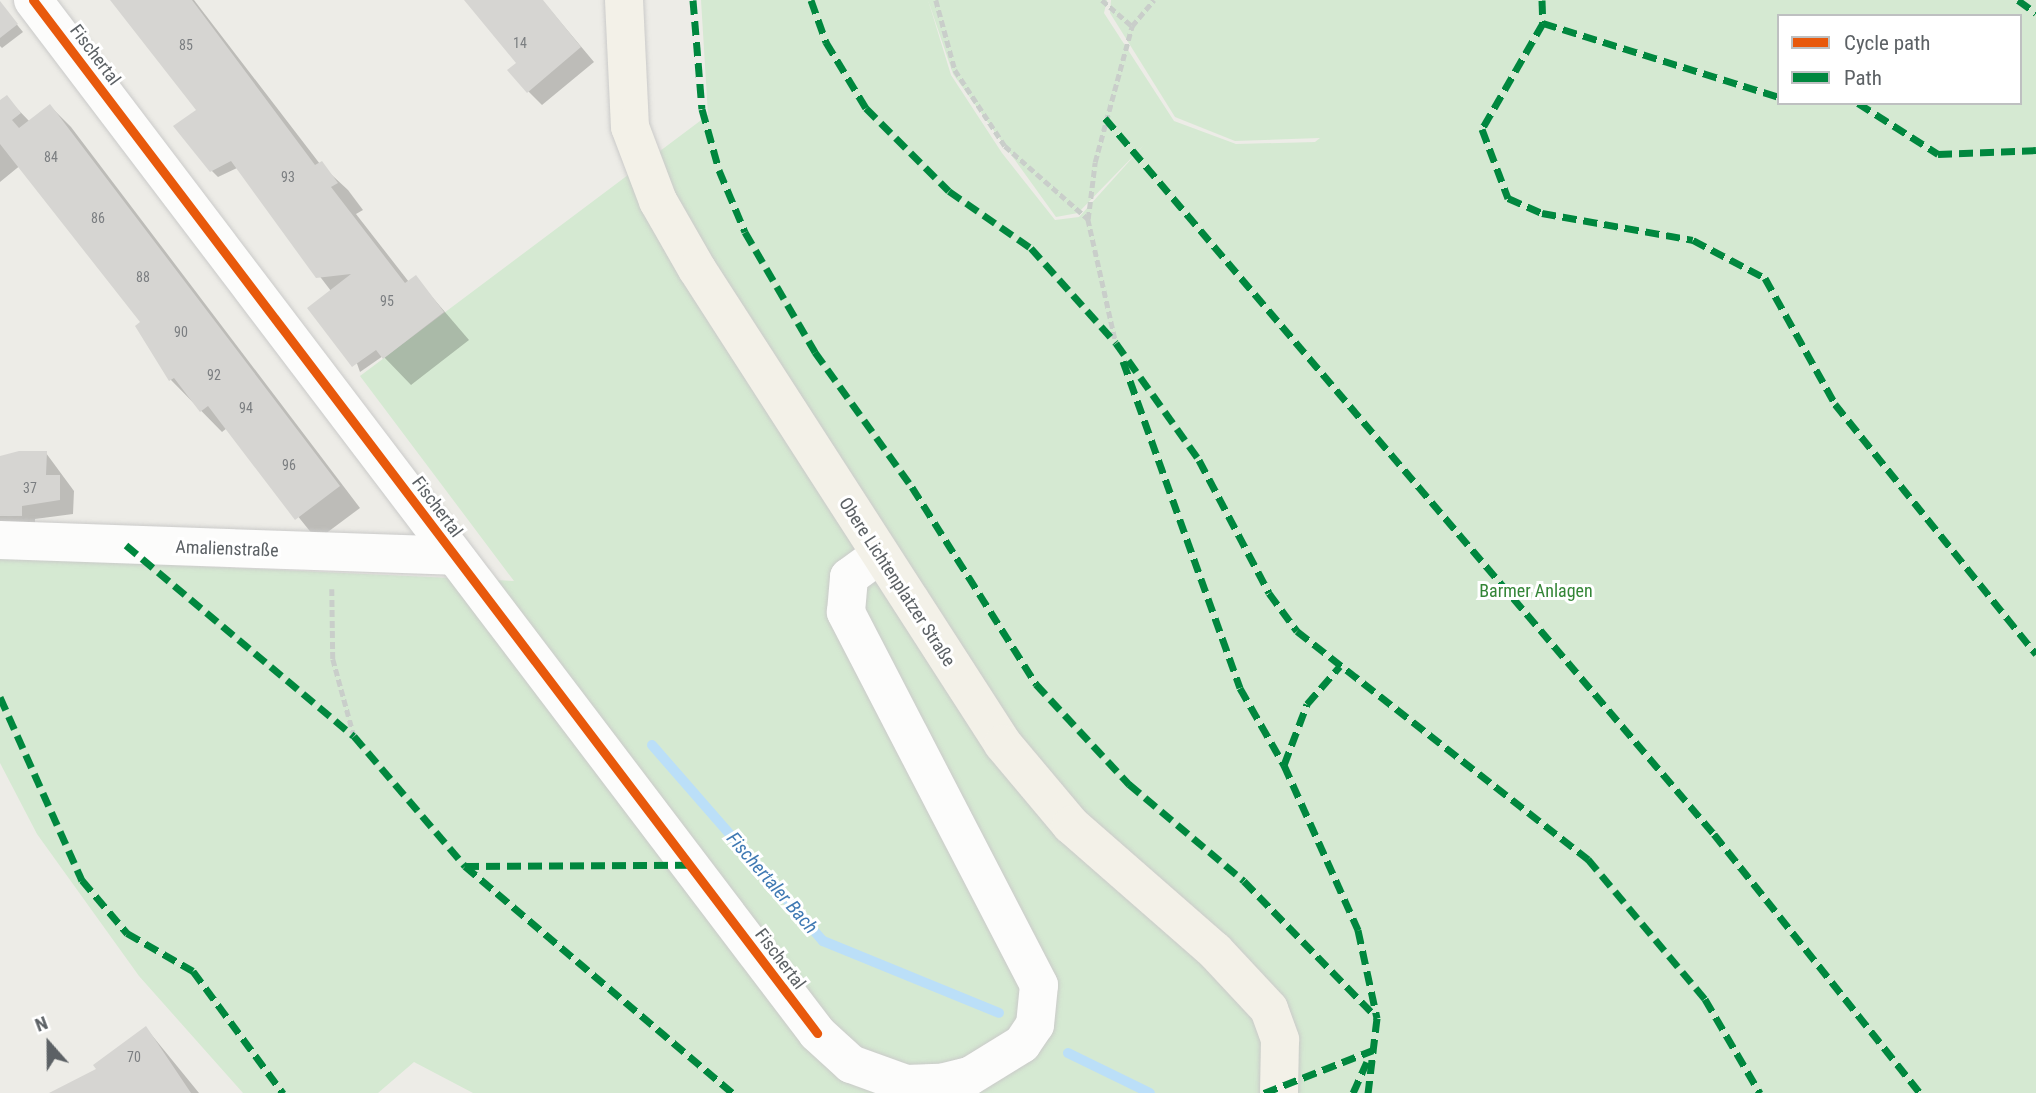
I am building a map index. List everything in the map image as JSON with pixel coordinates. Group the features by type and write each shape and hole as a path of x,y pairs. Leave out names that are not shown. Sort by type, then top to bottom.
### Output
{"main road":[{"name":"Obere Lichtenplatzer Straße","path":"624,0 624,90 657,201 879,555 1003,744 1071,825 1215,951 1269,1009 1280,1040 1279,1093"}],"street":[{"name":"Fischertal","path":"33,0 817,1033 851,1064 906,1084 941,1083 970,1076 1022,1044 1035,1025 1039,985 846,612 849,577 879,555"},
{"name":"Amalienstraße","path":"0,540 454,556"}],"path":[{"path":"936,0 956,70 1005,146 1088,219"},
{"path":"1102,0 1132,26"},
{"path":"1116,343 1088,219 1094,162 1132,26 1154,0"},
{"path":"332,553 333,659 355,736"}],"green space":[{"name":"Barmer Anlagen","path":"701,0 928,0 1107,0 1104,13 1174,121 1236,144 1315,142 1320,138 1235,141 1175,117 1110,13 1111,0 2036,0 2036,1093 473,1093 414,1062 378,1093 243,1093 139,976 37,834 0,763 0,557 514,581 360,376 708,115","holes":["928,0 953,74 1056,217 1078,213 1144,145 1079,217 1055,220 1002,153 951,75"]}],"building":[{"path":"110,0 192,0 315,165 322,161 338,183 331,187 405,283 416,275 444,312 383,359 376,350 352,367 307,308 351,274 316,278 231,161 210,172 173,126 196,110"},
{"path":"464,0 543,0 581,47 527,93 507,70 516,63"},
{"path":"0,1 18,24 0,38"},
{"path":"7,95 21,113 12,120 19,128 50,104 340,486 295,520 208,406 200,412 174,378 169,381 135,326 140,322 0,144 0,100"},
{"path":"19,451 47,451 46,475 60,475 60,500 22,506 22,516 0,516 0,456"},
{"path":"146,1026 191,1093 49,1093 96,1069 93,1065"}],"waterway":[{"name":"Fischertaler Bach","path":"652,745 823,941 999,1013"},
{"name":"Fischertaler Bach","path":"1068,1053 1150,1093"}],"marked path":[{"path":"693,0 702,109 719,170 745,232 815,352 912,487 1036,684 1129,784 1244,881 1377,1018 1368,1093"},
{"path":"811,0 826,42 866,108 949,191 1031,248 1116,343 1199,460 1269,593 1297,631 1588,859 1705,999 1760,1093"},
{"path":"1542,0 1543,23 1482,129 1508,198 1542,213 1693,240 1765,278 1835,404 2036,654"},
{"path":"2018,0 2036,13"},
{"path":"1543,23 1777,96"},
{"path":"1861,105 1938,154 2036,150"},
{"path":"1105,118 1714,834 1920,1093"},
{"path":"1123,361 1240,688 1284,765 1358,930 1377,1018"},
{"path":"126,545 354,736 465,866 733,1093"},
{"path":"1284,765 1307,704 1340,666"},
{"path":"0,697 82,880 127,933 193,971 283,1093"},
{"path":"465,866 690,865"},
{"path":"1264,1093 1373,1050"},
{"path":"1353,1093 1367,1062"}],"cycle path":[{"path":"33,0 817,1033"}]}
